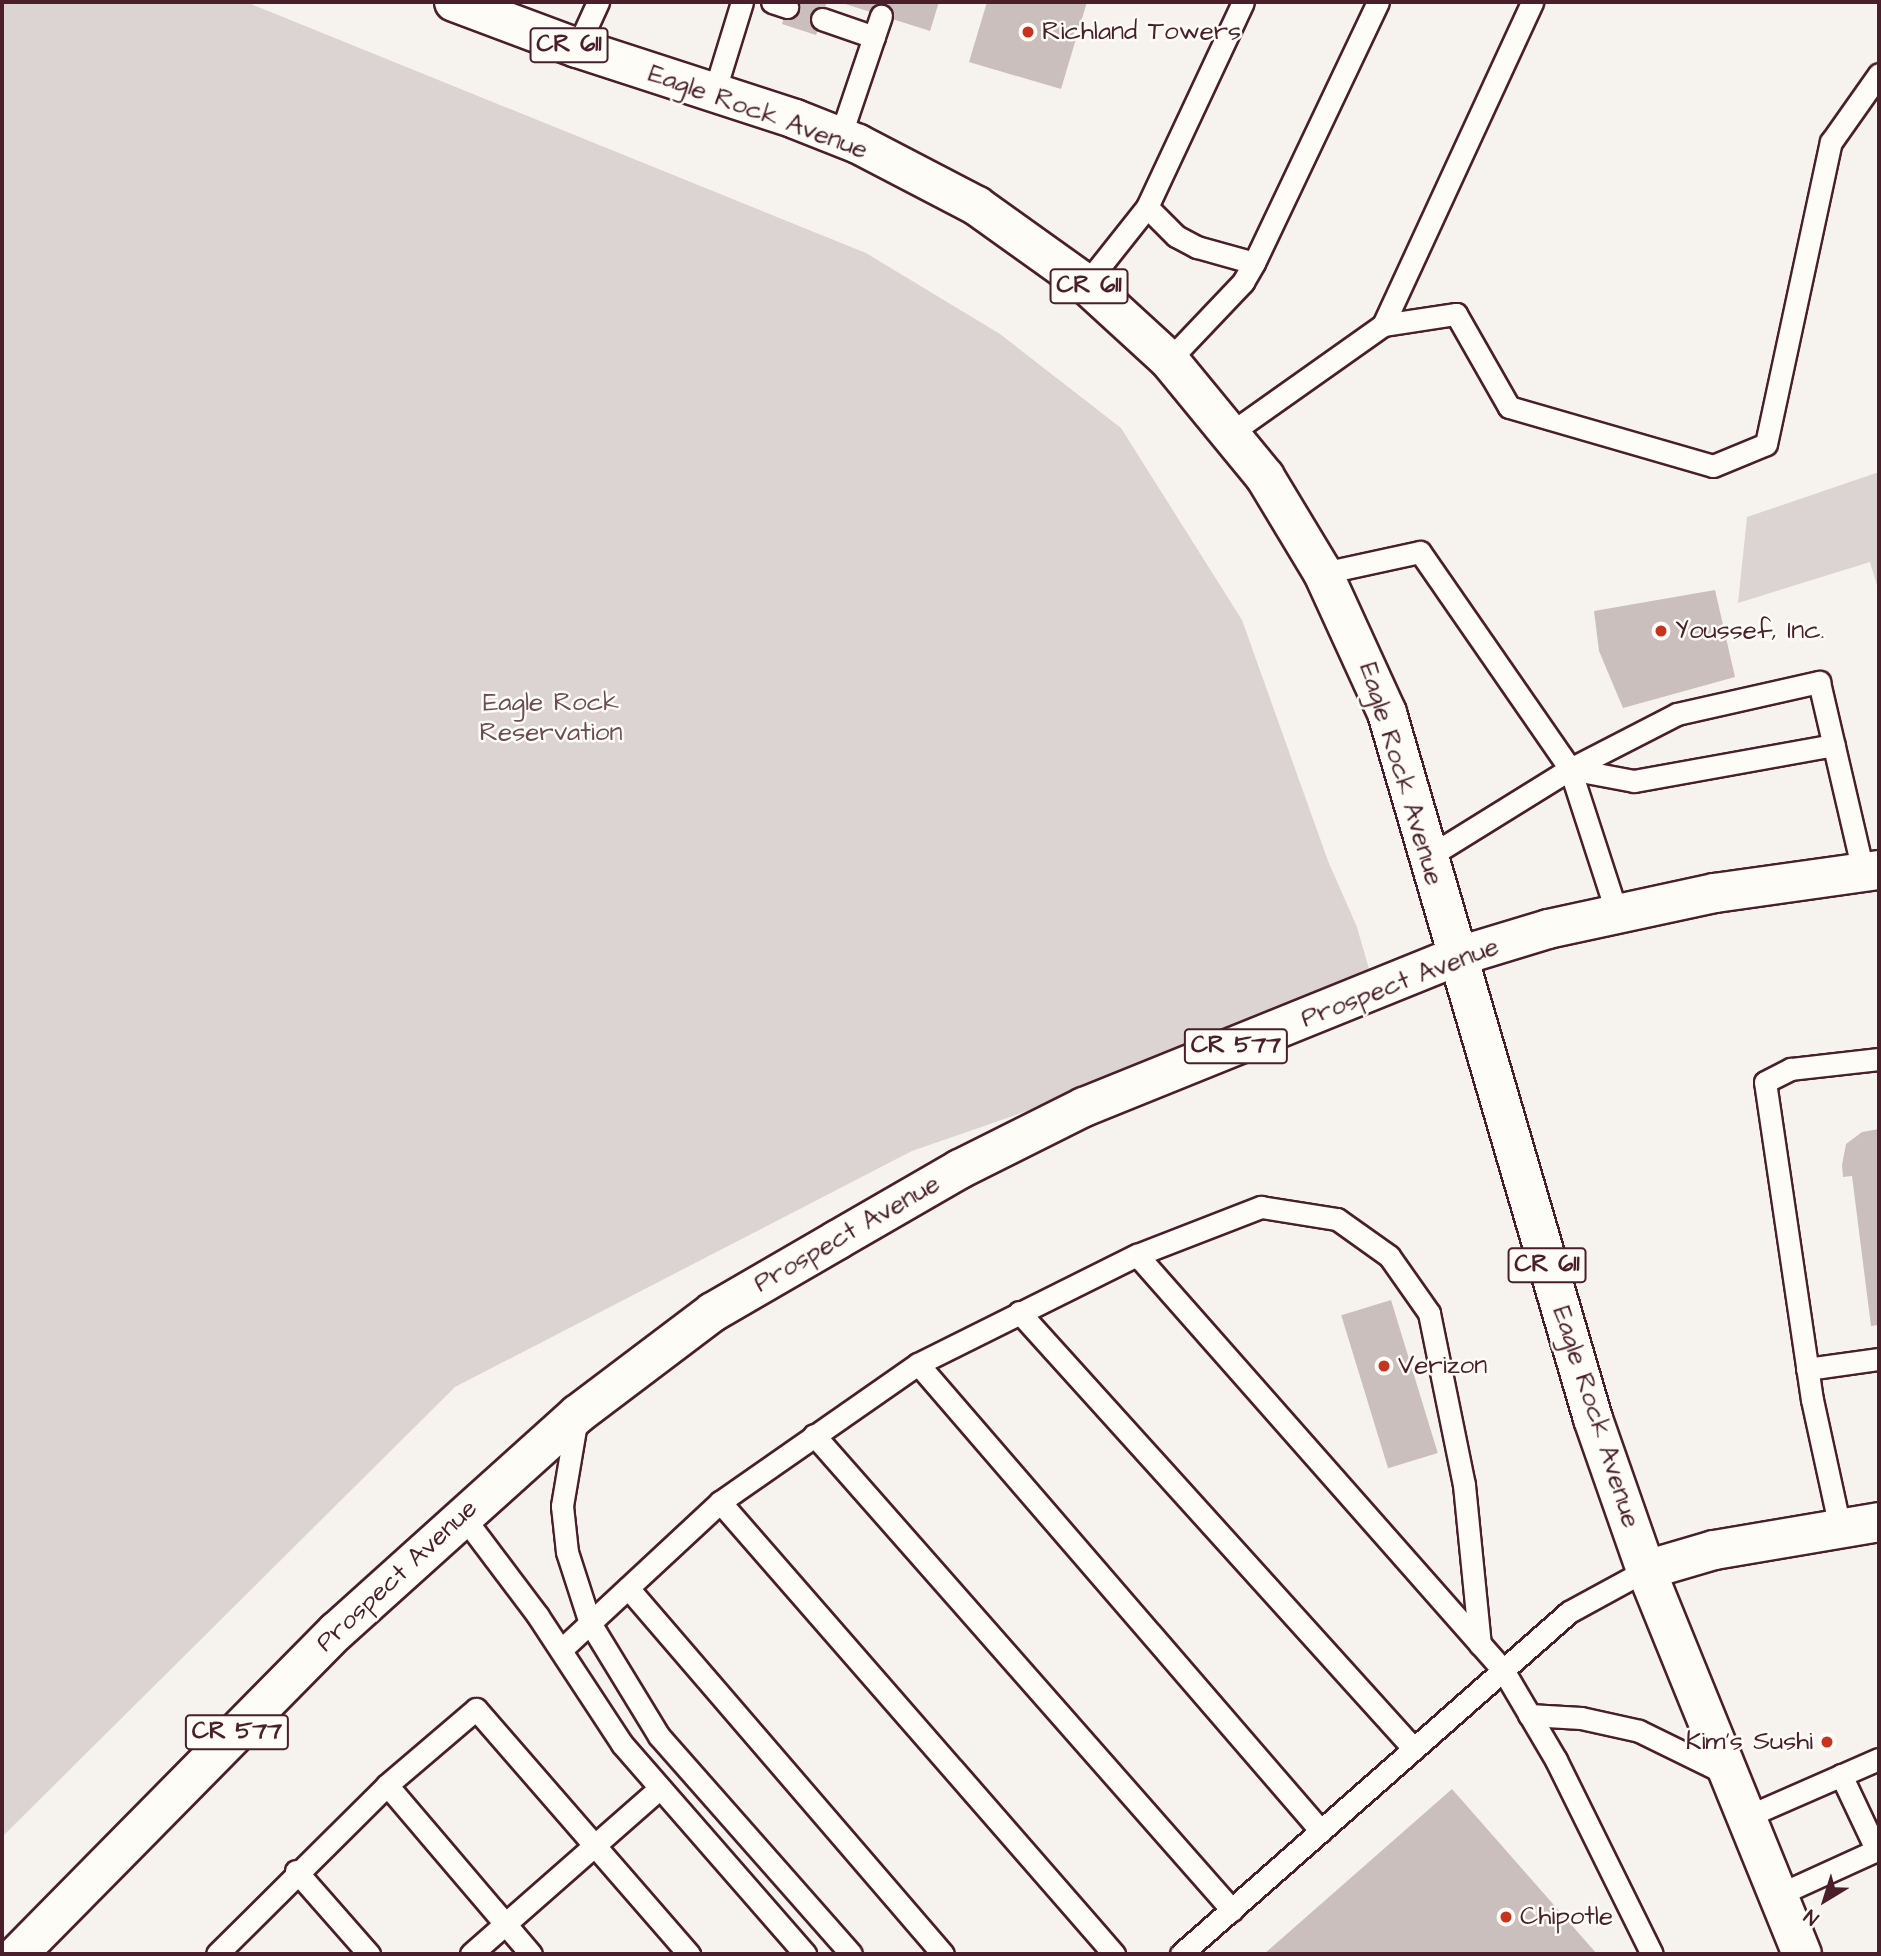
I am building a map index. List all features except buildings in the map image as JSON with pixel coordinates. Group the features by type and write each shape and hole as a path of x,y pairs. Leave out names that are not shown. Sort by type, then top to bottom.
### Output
{"main road":[{"name":"Eagle Rock Avenue","path":"454,2 577,48 840,138 977,206 1086,284 1168,360 1232,432 1323,573 1387,713 1456,957 1593,1419 1646,1570 1802,1954"},
{"name":"Prospect Avenue","path":"18,1954 337,1631 462,1515 578,1413 713,1312 960,1169 1084,1107 1456,957 1617,914 1715,893 1871,870"},
{"path":"1646,1570 1714,1550 1879,1522"}],"lane":[{"path":"577,48 598,2"},
{"path":"714,93 742,2"},
{"path":"1086,284 1147,207 1243,2"},
{"path":"1168,360 1243,282 1378,2"},
{"path":"1382,324 1532,2"},
{"path":"840,138 881,16"},
{"path":"822,19 874,37"},
{"path":"1232,432 1382,324 1456,313 1509,407 1713,466 1766,444 1831,142 1879,74"},
{"path":"1147,207 1176,236 1197,247 1254,263"},
{"path":"1323,573 1420,552 1570,769 1617,914"},
{"path":"1428,857 1570,769 1677,713 1819,682 1834,745 1871,870"},
{"path":"1570,769 1634,781 1834,745"},
{"path":"1840,1528 1807,1369 1765,1082 1791,1069 1879,1059"},
{"path":"562,1649 719,1502 918,1364 1137,1255 1261,1207 1336,1219 1389,1256 1429,1313 1464,1485 1480,1644"},
{"path":"1137,1255 1503,1670 1529,1715 1651,1954"},
{"path":"1019,1312 1414,1749"},
{"path":"1807,1369 1879,1359"},
{"path":"918,1364 1321,1831"},
{"path":"578,1413 562,1506 567,1552 590,1623 659,1736 851,1954"},
{"path":"814,1436 1232,1910"},
{"path":"719,1502 1114,1954"},
{"path":"462,1515 562,1649 622,1744 658,1790 804,1954"},
{"path":"1181,1954 1569,1612 1646,1570"},
{"path":"628,1588 943,1954"},
{"path":"217,1954 296,1871 387,1786 476,1709 689,1954"},
{"path":"1529,1715 1581,1718 1639,1731 1729,1775"},
{"path":"1746,1817 1879,1759"},
{"path":"1777,1895 1878,1849 1841,1775"},
{"path":"387,1786 531,1954"},
{"path":"471,1954 658,1790"},
{"path":"296,1871 369,1954"}],"green space":[{"name":"Eagle Rock Reservation","path":"2,2 246,2 866,253 1000,334 1121,428 1242,620 1328,861 1357,927 1375,990 912,1151 455,1387 2,1837"},
{"path":"1879,472 1879,592 1870,562 1738,603 1747,517"}],"place":[{"name":"Richland Towers","path":"1028,32"},
{"name":"Youssef, Inc.","path":"1661,631"},
{"name":"Verizon","path":"1384,1366"},
{"name":"Kim's Sushi","path":"1827,1742"},
{"name":"Chipotle","path":"1506,1917"}]}
